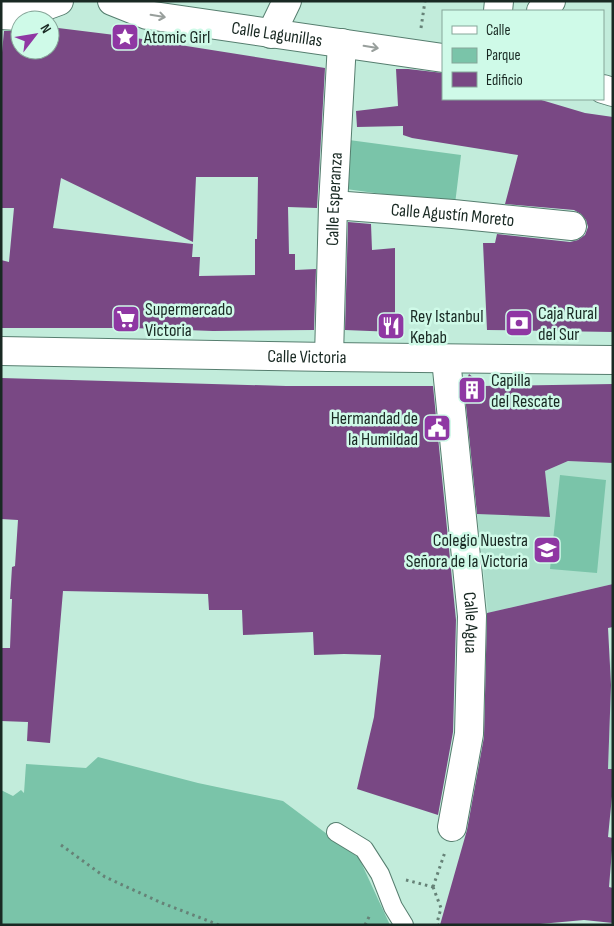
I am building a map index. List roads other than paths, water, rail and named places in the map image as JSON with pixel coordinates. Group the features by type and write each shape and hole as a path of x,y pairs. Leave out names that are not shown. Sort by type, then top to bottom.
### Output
{"street":[{"name":"Calle Lagunillas","path":"112,1 147,15 442,58"},
{"path":"271,34 287,1"},
{"path":"542,10 551,1"},
{"path":"1,15 18,16 50,5"},
{"name":"Calle Esperanza","path":"329,357 333,205 342,43"},
{"name":"Calle Agustín Moreto","path":"333,205 453,214 572,226"},
{"name":"Calle Victoria","path":"1,351 613,360"},
{"name":"Calle Agua","path":"446,359 472,616 469,734 452,827"}],"lane":[{"path":"336,832 364,849 380,874 393,907 404,925"}],"place":[{"name":"Atomic Girl","path":"125,37"},
{"name":"Supermercado Victoria","path":"126,319"},
{"name":"Caja Rural del Sur","path":"519,323"},
{"name":"Rey Istanbul Kebab","path":"391,326"},
{"name":"Capilla del Rescate","path":"472,390"},
{"name":"Hermandad de la Humildad","path":"437,428"},
{"name":"Colegio Nuestra Señora de la Victoria","path":"547,550"}]}
